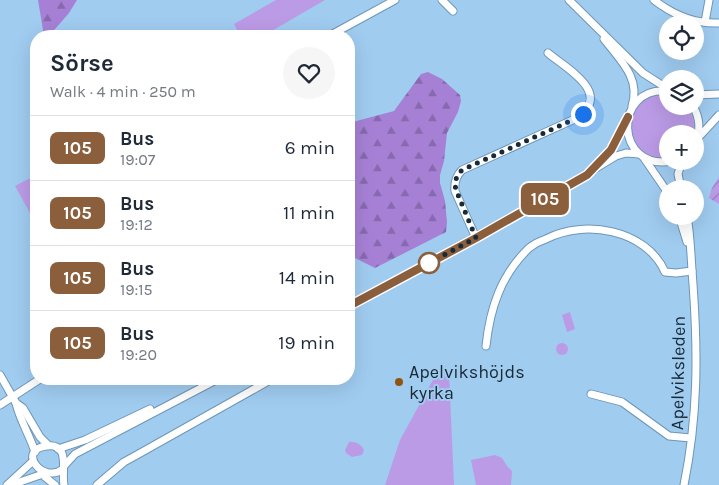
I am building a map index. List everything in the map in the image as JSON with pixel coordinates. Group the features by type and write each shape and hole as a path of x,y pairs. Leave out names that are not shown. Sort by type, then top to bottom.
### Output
{"street":[{"path":"340,30 395,0"},
{"path":"442,0 453,11"},
{"path":"569,0 643,73 659,84"},
{"path":"654,0 677,15 719,23"},
{"path":"706,22 709,0"},
{"path":"588,19 632,79 635,94 632,109"},
{"path":"476,238 454,185 458,174 462,170 577,118 583,114 591,99 588,88 580,77 548,53"},
{"path":"587,175 611,150 632,109 640,98 649,93 659,91"},
{"path":"704,95 719,94"},
{"path":"704,132 719,115"},
{"path":"628,117 628,137 633,147 659,180"},
{"path":"355,303 476,238 621,154 641,155 659,162"},
{"name":"Apelviksleden","path":"682,225 692,262"},
{"name":"Apelviksleden","path":"684,485 696,385 697,340 689,225"},
{"path":"486,346 492,309 506,275 530,246 554,235 590,228 617,233 637,242 654,254 665,272 692,271"},
{"path":"0,375 14,400 31,438 35,452 32,462 9,485"},
{"path":"0,405 14,400 33,385"},
{"path":"9,485 42,476 56,476 75,454 206,385"},
{"path":"97,485 124,462 261,385"},
{"path":"591,394 622,402 669,436 691,438"},
{"path":"14,400 23,408 40,437 48,445 58,449 64,457 64,485"},
{"path":"58,449 78,443 136,415 172,402"},
{"path":"35,452 41,447 48,445"},
{"path":"32,462 34,468 55,485"}],"shaded area":[{"path":"276,0 325,0 273,30 237,30 234,24"},
{"path":"659,95 659,115 692,115 694,123 694,125 659,125 659,157 642,151 635,142 631,132 631,121 634,111 641,102 651,96"},
{"path":"719,177 719,204 709,198 712,188"},
{"path":"30,178 30,213 15,186"},
{"path":"570,312 575,329 567,332 562,315"},
{"path":"560,343 564,343 568,349 564,355 560,355 556,351 556,347"},
{"path":"446,366 449,372 454,485 385,485 400,440 434,378"},
{"path":"349,442 361,446 364,450 362,455 352,457 346,453 345,450"},
{"path":"495,455 502,458 512,471 511,485 476,485 471,460"}],"green space":[{"path":"38,0 77,0 54,30 43,30"},
{"path":"428,72 442,79 460,95 461,101 458,112 447,133 444,161 440,175 440,183 445,201 446,232 375,268 355,258 355,121 394,111 421,74"}],"bus line":[{"name":"105","path":"355,303 476,238 587,175 611,150 628,117"}],"place":[{"name":"Apelvikshöjds kyrka","path":"399,382"}],"route":[{"path":"429,263 476,238 458,200 454,185 456,176 462,170 583,114"}]}
